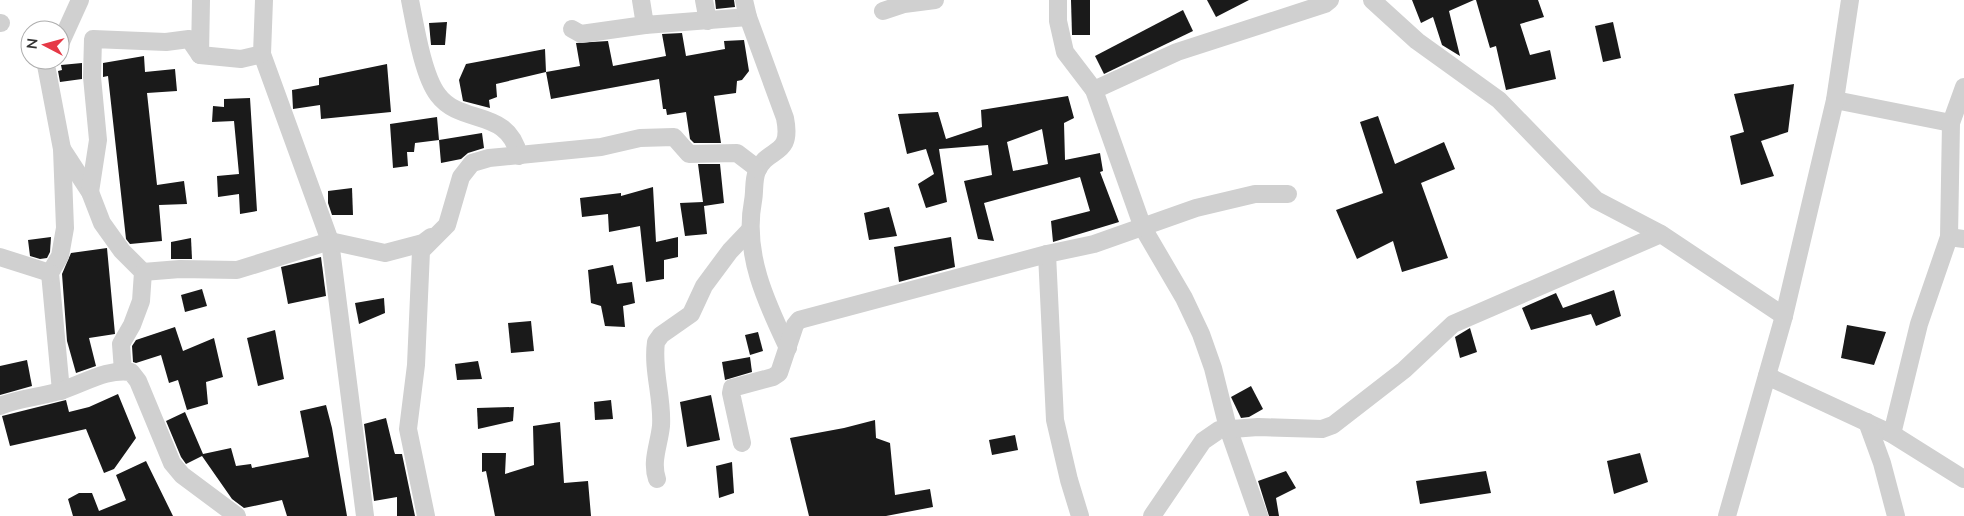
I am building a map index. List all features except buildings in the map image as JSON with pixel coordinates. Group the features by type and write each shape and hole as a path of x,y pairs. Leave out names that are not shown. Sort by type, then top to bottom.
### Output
{"street":[{"path":"70,22 80,0"},
{"path":"200,55 201,0"},
{"path":"264,0 262,54 330,241 365,516"},
{"path":"410,0 421,56 437,94 448,106 499,124 516,144 519,156"},
{"path":"641,0 645,25"},
{"path":"704,0 708,21"},
{"path":"882,11 910,2 935,0"},
{"path":"1058,0 1058,22 1065,52 1094,90 1143,228 1184,298 1201,334 1213,368 1228,428 1258,516"},
{"path":"1094,90 1177,52 1326,4 1330,0"},
{"path":"1372,0 1417,41 1499,100 1596,200 1661,234 1784,316"},
{"path":"1727,516 1784,316 1835,100 1850,0"},
{"path":"572,30 581,34 645,25 708,21 746,9 786,118 788,134 784,146 758,169 750,209 750,230 762,291 788,348"},
{"path":"90,192 98,140 92,77 93,39 166,42 189,39 200,55 241,59 262,54"},
{"path":"47,70 62,149 64,228 60,256 50,273 61,391"},
{"path":"1892,434 1919,324 1956,238 1951,123 1964,87"},
{"path":"1835,100 1951,123"},
{"path":"426,516 408,429 416,365 421,251 447,225 461,177 472,163 489,158 601,147 640,138 674,137 689,154 736,153 758,169"},
{"path":"62,149 90,192 102,223 122,251 143,272 141,301 132,325 121,344 123,371"},
{"path":"742,443 731,393 732,388 773,377 779,373 795,325 799,320 1047,254 1094,244 1196,208 1255,194 1288,194"},
{"path":"143,272 180,269 237,270 330,241 385,253 423,243 447,225"},
{"path":"657,479 654,470 654,460 660,426 656,342 661,335 691,314 704,286 750,230"},
{"path":"1152,516 1203,441 1219,430 1228,428 1322,429 1333,425 1404,370 1453,324 1661,234"},
{"path":"1047,254 1055,420 1069,480 1080,516"},
{"path":"0,256 50,273"},
{"path":"0,406 13,401 61,391 104,375 123,371 131,372 138,381 172,463 182,475 237,516"},
{"path":"1767,376 1892,434 1964,479"},
{"path":"1867,422 1882,463 1896,516"}]}
